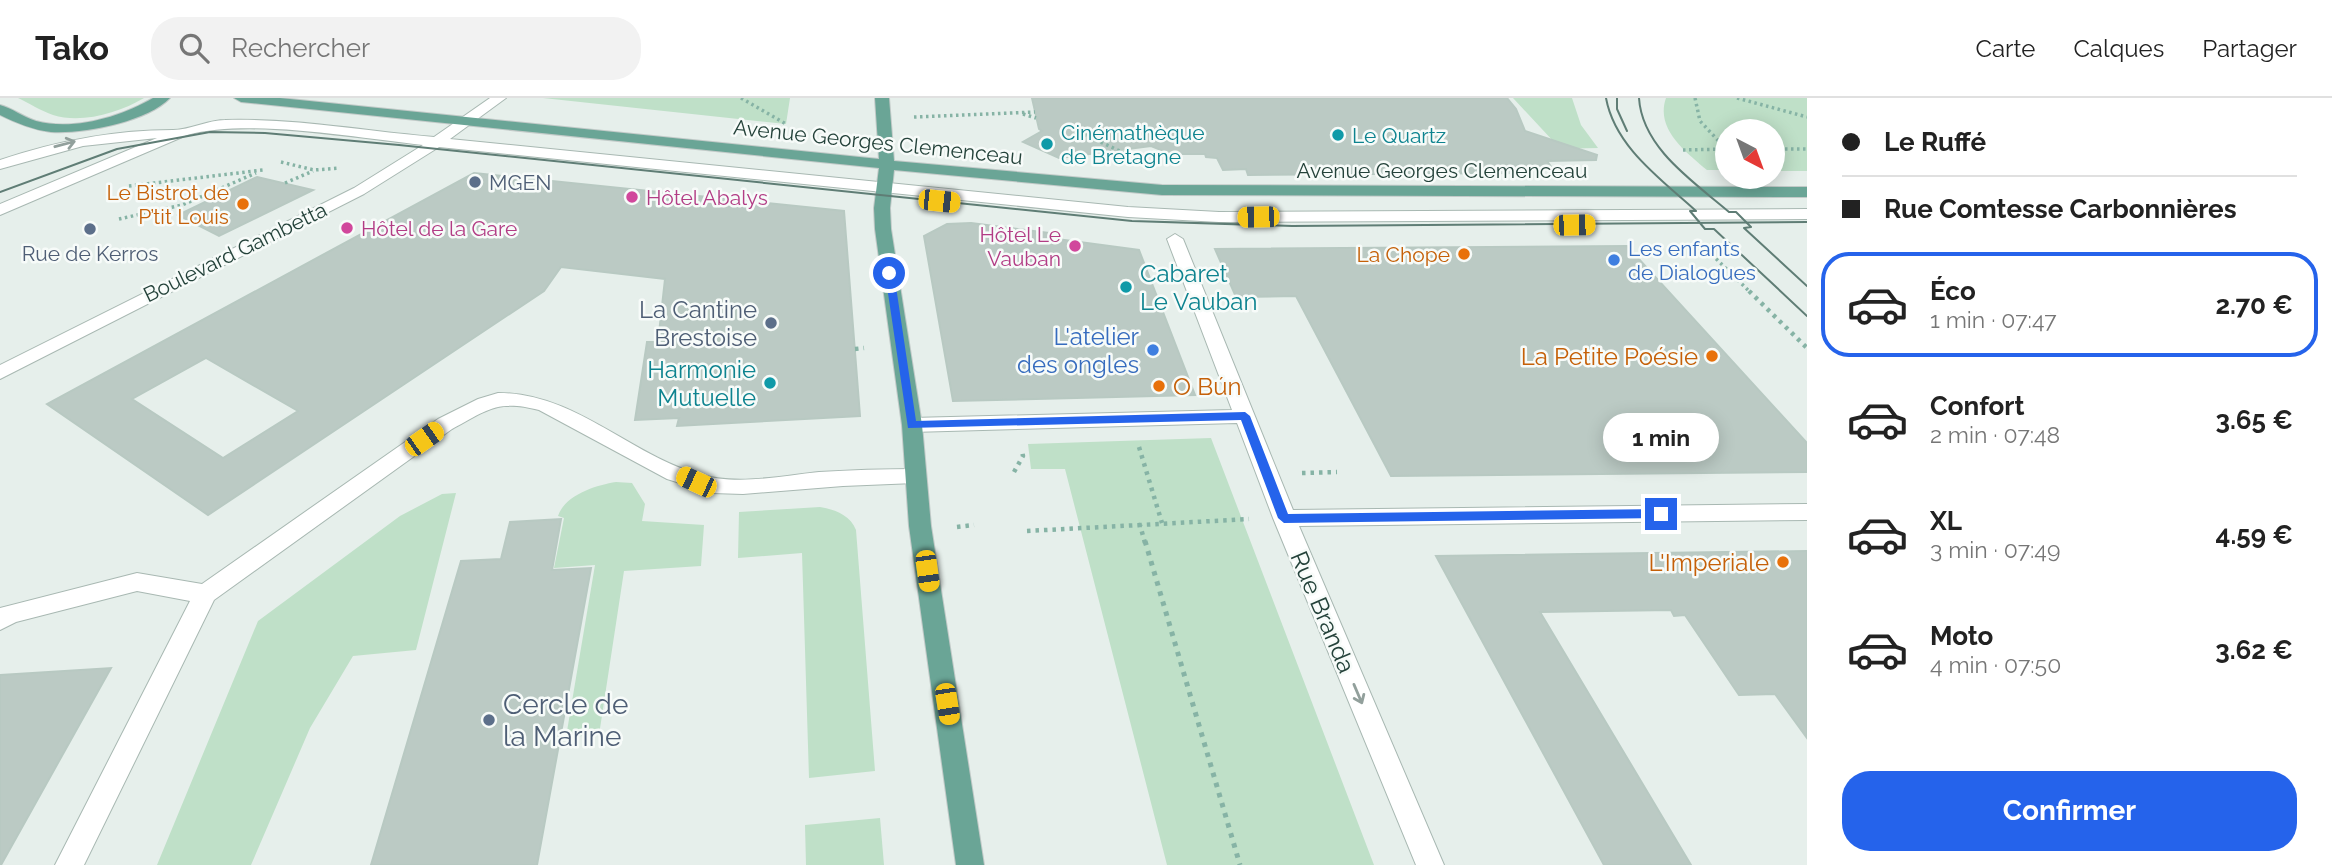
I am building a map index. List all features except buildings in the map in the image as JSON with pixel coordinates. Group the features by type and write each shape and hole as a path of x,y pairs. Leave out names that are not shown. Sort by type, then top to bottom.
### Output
{"main road":[{"path":"0,109 36,125 61,127 126,116 163,98"},
{"name":"Avenue Georges Clemenceau","path":"241,98 1162,190 1807,192"},
{"path":"881,98 887,164 883,191 883,229 912,425 915,476 970,865"}],"street":[{"name":"Boulevard Gambetta","path":"0,373 163,288 359,191 433,145 463,121 499,98"},
{"path":"0,210 182,132"},
{"path":"0,164 69,143 111,135 265,133 433,145 883,191 1219,217 1807,214"},
{"path":"883,191 1132,222 1229,226 1807,222"},
{"name":"Rue Branda","path":"1175,239 1200,311 1245,416 1284,518 1430,865"},
{"path":"69,865 205,594 445,424 497,399 546,405 644,458 696,482 733,487 851,477 915,476"},
{"path":"912,425 1245,416"},
{"path":"1284,518 1807,512"},
{"path":"0,620 10,614 137,582 205,594"}],"path":[{"path":"741,98 786,124"},
{"path":"1695,98 1696,112 1702,126 1715,138"},
{"path":"1737,98 1807,117"},
{"path":"914,117 1035,112"},
{"path":"1017,113 1036,118"},
{"path":"1079,132 1138,159"},
{"path":"1683,150 1715,149"},
{"path":"1785,149 1807,149"},
{"path":"281,162 314,170 331,170"},
{"path":"119,219 182,205 263,170 120,187"},
{"path":"285,183 314,170"},
{"path":"1681,224 1807,348"},
{"path":"855,349 864,348"},
{"path":"1139,448 1162,523"},
{"path":"1014,472 1023,456"},
{"path":"1027,531 1254,519"},
{"path":"957,527 974,525"},
{"path":"1140,525 1240,865"}],"green space":[{"path":"18,98 144,98 112,112 76,118 53,115"},
{"path":"543,98 790,98 786,124"},
{"path":"1513,98 1572,98 1581,125 1598,148 1550,149 1554,142"},
{"path":"1666,98 1807,98 1807,171 1785,171 1785,119 1715,119 1715,170 1707,170 1674,139 1665,120"},
{"path":"1211,438 1374,865 1167,865 1065,469 1031,469 1028,444"},
{"path":"616,482 632,483 645,504 642,521 704,525 701,566 624,571 599,735 566,737 595,565 554,568 564,518 558,516 567,502 574,497"},
{"path":"456,493 416,650 353,656 310,728 251,865 157,865 258,621 400,516 442,494"},
{"path":"820,507 842,514 856,530 875,771 809,778 802,553 738,558 739,512"},
{"path":"880,818 884,865 806,865 805,825"}],"tram line":[{"path":"1606,98 1611,116 1629,147 1696,211 1690,211 1700,223"},
{"path":"1617,98 1617,109 1627,131"},
{"path":"1639,98 1649,133 1672,162 1729,212 1736,212 1746,222"},
{"path":"0,192 117,149 210,132 265,133 399,145 1132,221 1292,226 1700,223"},
{"path":"1700,223 1746,222"},
{"path":"1746,222 1751,227 1744,228 1807,286"},
{"path":"1746,222 1807,222"},
{"path":"1700,223 1705,229 1714,229 1807,316"}],"place":[{"name":"Le Quartz","path":"1338,135"},
{"name":"Cinémathèque de Bretagne","path":"1047,144"},
{"name":"MGEN","path":"475,182"},
{"name":"Hôtel Abalys","path":"632,197"},
{"name":"Le Bistrot de P’tit Louis","path":"243,204"},
{"name":"Hôtel de la Gare","path":"347,228"},
{"name":"Rue de Kerros","path":"90,229"},
{"name":"Hôtel Le Vauban","path":"1075,246"},
{"name":"La Chope","path":"1464,254"},
{"name":"Les enfants de Dialogues","path":"1614,260"},
{"name":"Cabaret Le Vauban","path":"1126,287"},
{"name":"La Cantine Brestoise","path":"771,323"},
{"name":"L'atelier des ongles","path":"1153,350"},
{"name":"La Petite Poésie","path":"1712,356"},
{"name":"Harmonie Mutuelle","path":"770,383"},
{"name":"O Bún","path":"1159,386"},
{"name":"L'Imperiale","path":"1783,562"},
{"name":"Cercle de la Marine","path":"489,720"}],"route":[{"path":"889,273 912,425 1245,416 1284,518 1661,514"}]}
